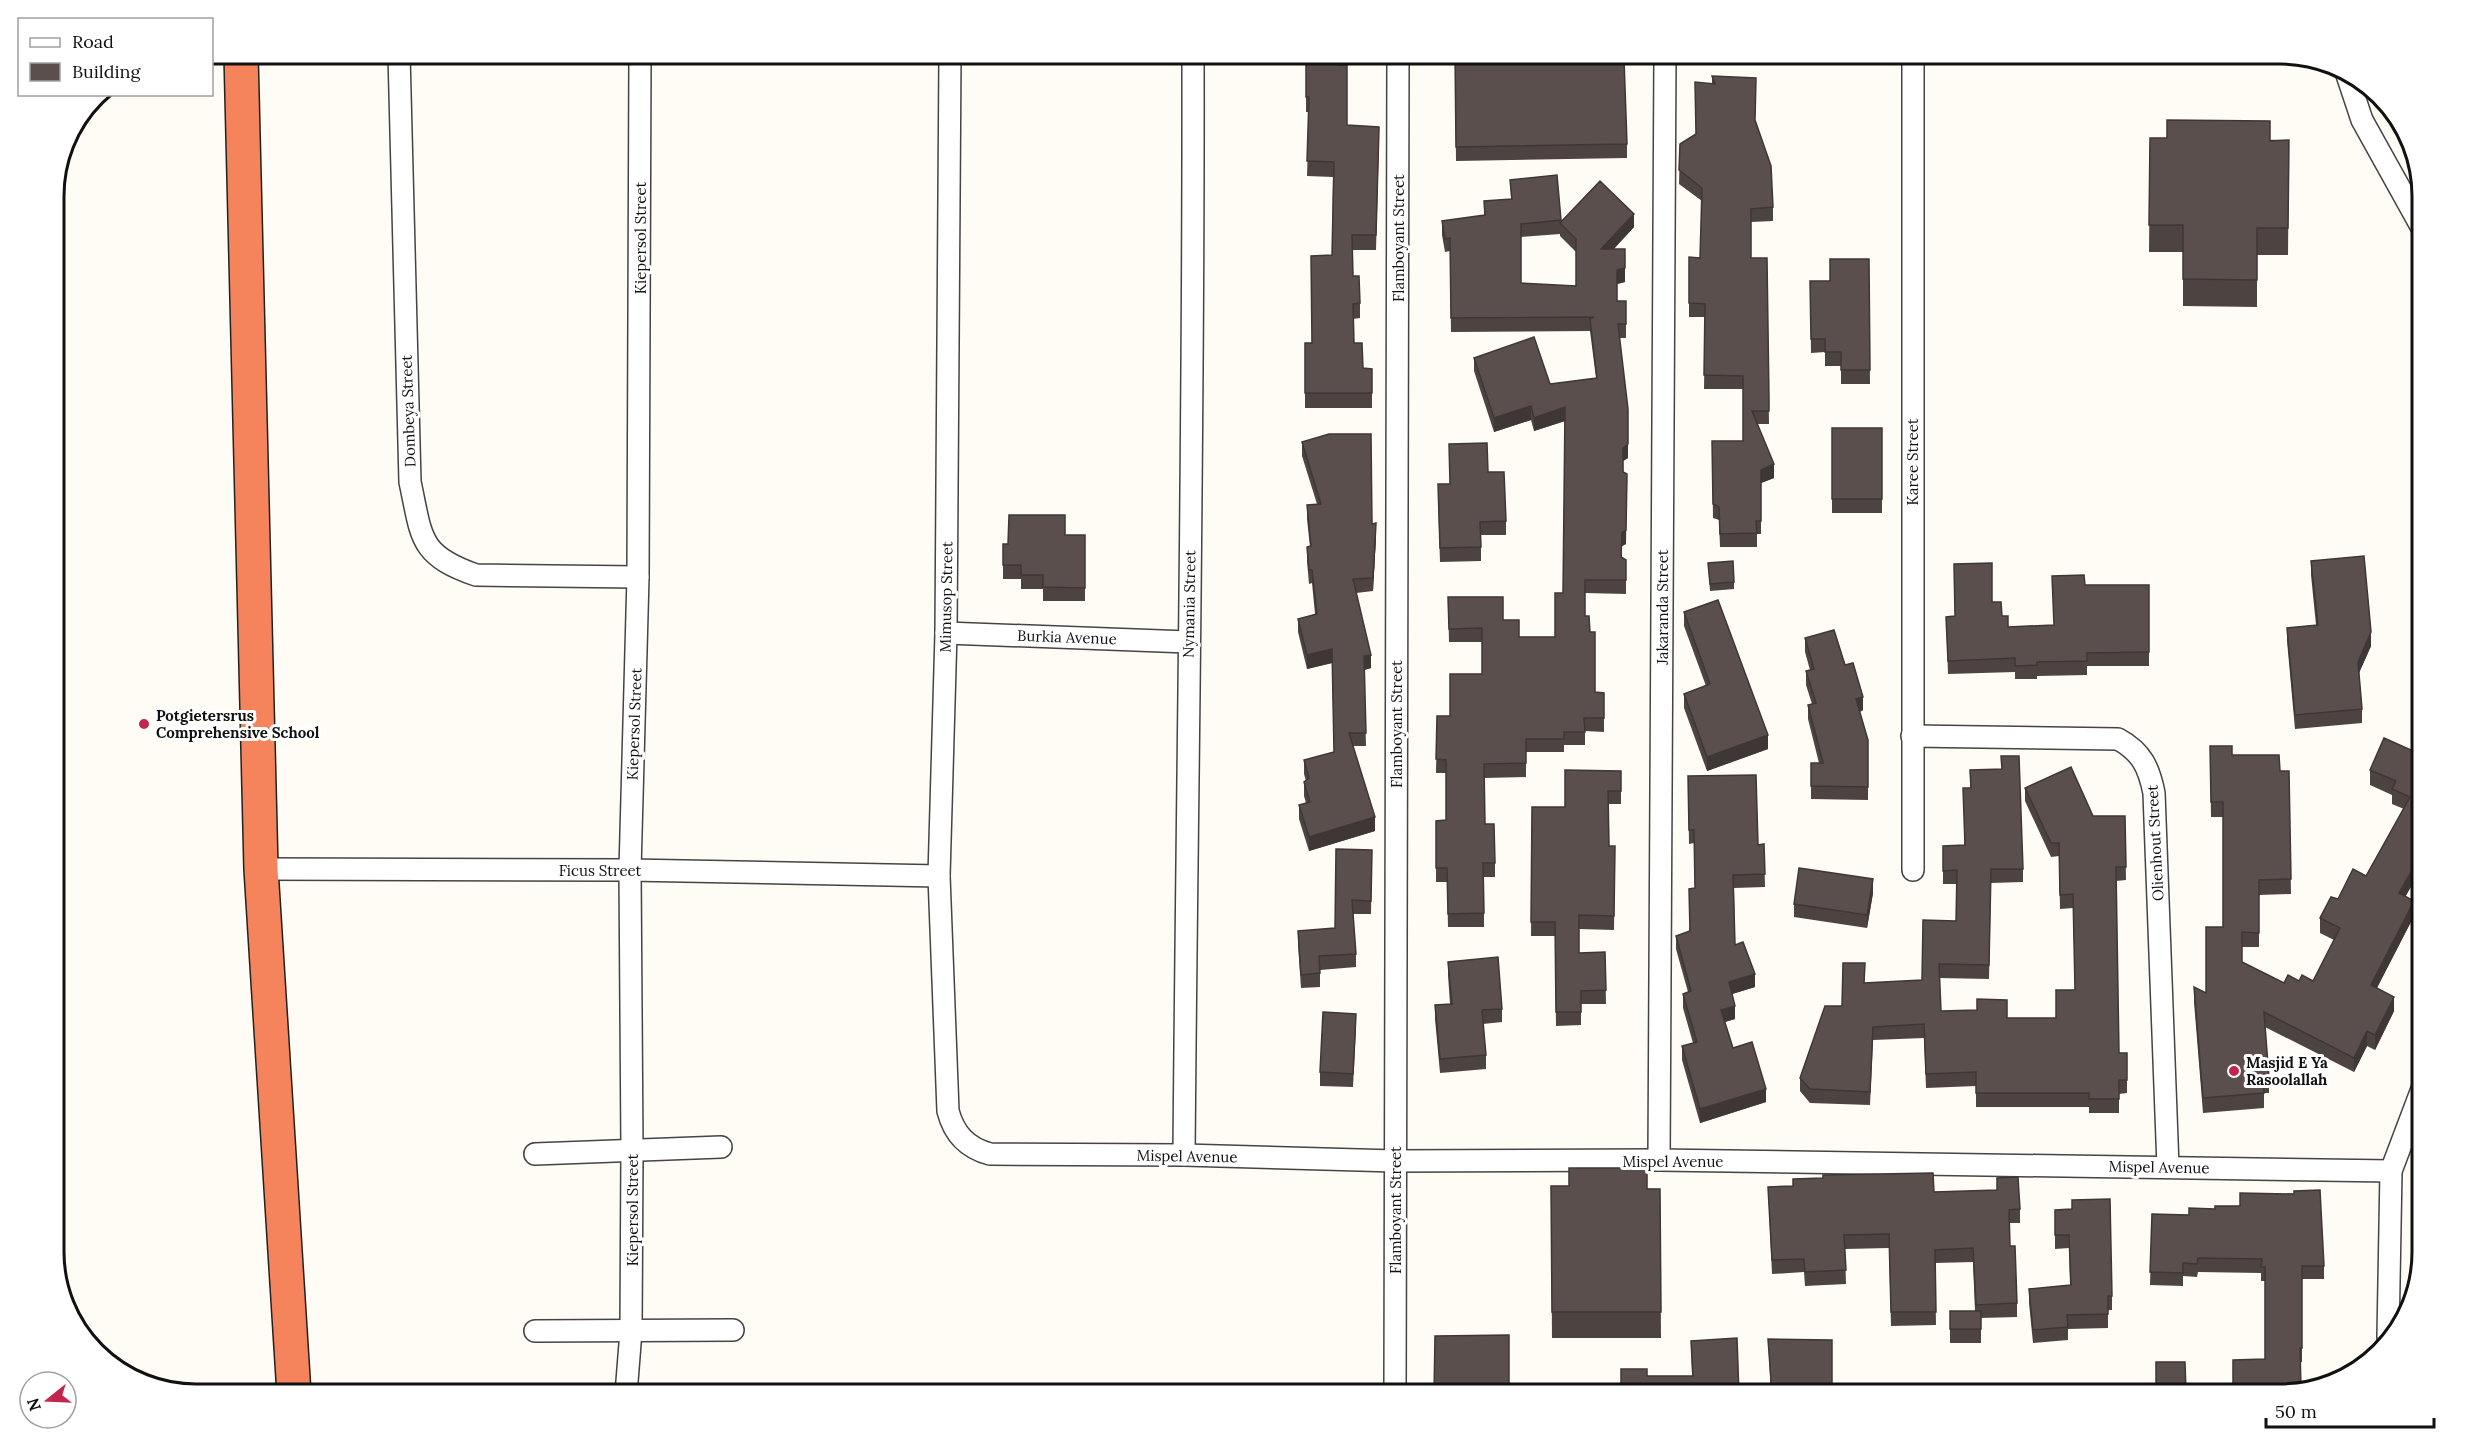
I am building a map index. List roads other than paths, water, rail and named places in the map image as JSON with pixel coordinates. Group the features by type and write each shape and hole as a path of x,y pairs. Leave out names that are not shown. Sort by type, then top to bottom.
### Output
{"highway":[{"path":"241,65 261,869 293,1384"}],"street":[{"name":"Flamboyant Street","path":"1395,1384 1398,64"},
{"name":"Jakaranda Street","path":"1659,1160 1665,64"},
{"name":"Karee Street","path":"1913,64 1913,870"},
{"name":"Dombeya Street","path":"399,65 410,482 425,545 439,558 454,567 476,574 638,578"},
{"name":"Kiepersol Street","path":"627,1384 631,1330 630,870 638,578 640,65"},
{"name":"Mimusop Street","path":"950,65 946,633 939,876 948,1111 951,1122 960,1137"},
{"name":"Nymania Street","path":"1184,1155 1188,642 1194,338 1193,65"},
{"path":"2350,85 2362,120 2411,208"},
{"name":"Burkia Avenue","path":"946,633 1188,642"},
{"name":"Olienhout Street","path":"1912,736 2118,740 2130,746 2150,771 2154,793 2168,1167"},
{"name":"Ficus Street","path":"261,869 630,870 939,876"},
{"path":"2388,1326 2391,1171 2412,1116"},
{"name":"Mispel Avenue","path":"960,1137 975,1150 990,1154 1184,1155 1395,1161 1659,1160 2391,1171"},
{"path":"535,1154 721,1147"},
{"path":"535,1331 733,1330"}],"place":[{"name":"Potgietersrus Comprehensive School","path":"144,724"},
{"name":"Masjid E Ya Rasoolallah","path":"2234,1071"}]}
